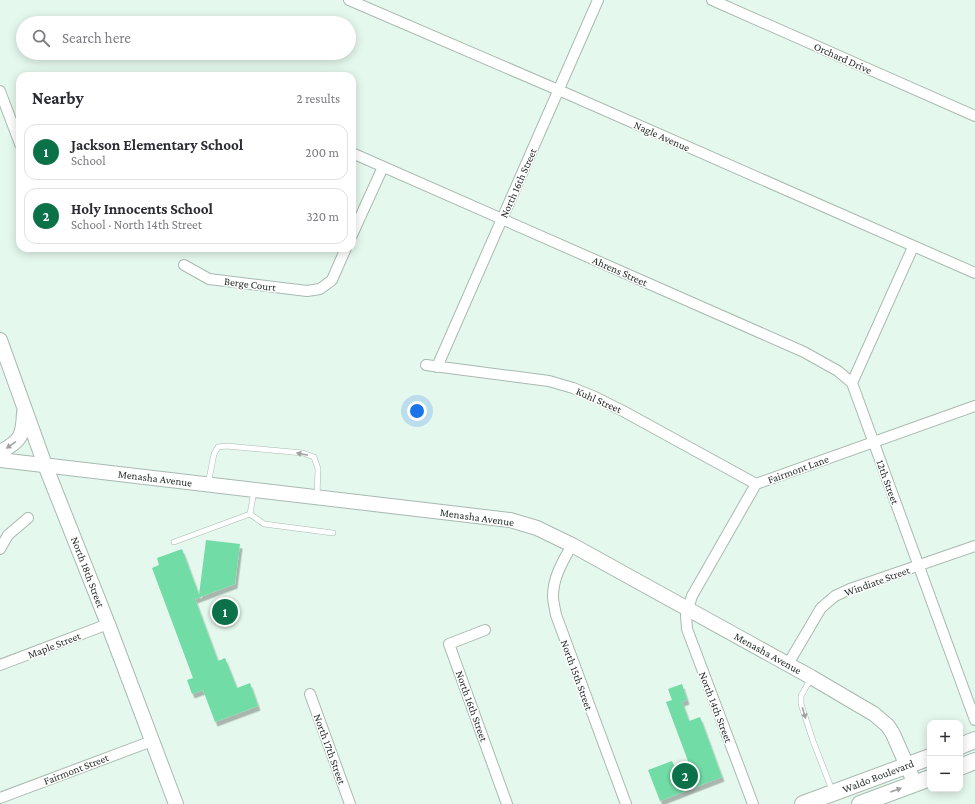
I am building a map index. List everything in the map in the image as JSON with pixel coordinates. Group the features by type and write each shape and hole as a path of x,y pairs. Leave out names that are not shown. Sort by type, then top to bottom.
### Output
{"main road":[{"path":"963,745 975,740"},
{"name":"Waldo Boulevard","path":"803,804 927,758"},
{"path":"963,766 975,761"},
{"name":"Waldo Boulevard","path":"860,804 879,801 927,779"}],"street":[{"name":"Nagle Avenue","path":"349,0 559,90 975,273"},
{"name":"North 16th Street","path":"437,366 598,0"},
{"name":"Orchard Drive","path":"712,0 975,116"},
{"path":"0,91 16,133"},
{"name":"Ahrens Street","path":"356,156 383,166 804,352 838,371 852,383"},
{"path":"356,226 383,166"},
{"path":"852,383 913,247"},
{"name":"Berge Court","path":"184,265 209,279 306,291 320,289 332,280 344,252"},
{"name":"North 18th Street","path":"0,340 45,465 108,624 176,804"},
{"name":"Kuhl Street","path":"426,365 549,381 574,388 623,411 756,484"},
{"name":"12th Street","path":"852,383 975,720"},
{"name":"Fairmont Lane","path":"688,609 695,590 756,484 975,406"},
{"path":"0,452 13,445 19,439 23,429 25,408"},
{"name":"Menasha Avenue","path":"0,460 510,520 537,528 572,545 862,706 881,719 893,734 914,784"},
{"path":"0,549 8,536 28,518"},
{"name":"North 15th Street","path":"572,545 559,569 555,582 553,597 556,615 626,804"},
{"name":"Windiate Street","path":"788,664 818,613 828,601 850,589 975,546"},
{"name":"North 14th Street","path":"688,609 686,620 690,636 753,804"},
{"name":"Maple Street","path":"0,665 108,624"},
{"name":"North 16th Street","path":"485,630 449,644 507,804"},
{"name":"North 17th Street","path":"310,694 350,804"},
{"name":"Fairmont Street","path":"0,798 152,741"}],"lane":[{"path":"208,484 214,454 218,447 227,446 303,453 314,457 318,469 317,497"},
{"path":"250,514 254,490"},
{"path":"250,514 264,524 333,532"},
{"path":"174,542 250,514"},
{"path":"812,677 801,696 801,701 813,742 833,793"}],"building":[{"path":"206,540 240,544 235,584 195,599 218,661 225,658 237,688 250,683 258,706 215,722 203,690 192,694 187,680 193,678 152,568 159,565 157,558 182,549 199,595"},
{"path":"682,684 687,700 682,702 689,721 700,717 722,777 660,801 648,770 672,761 678,774 691,769 666,702 672,700 668,689"}],"place":[{"name":"Jackson Elementary School","path":"225,612"},
{"name":"Holy Innocents School","path":"685,776"}]}
